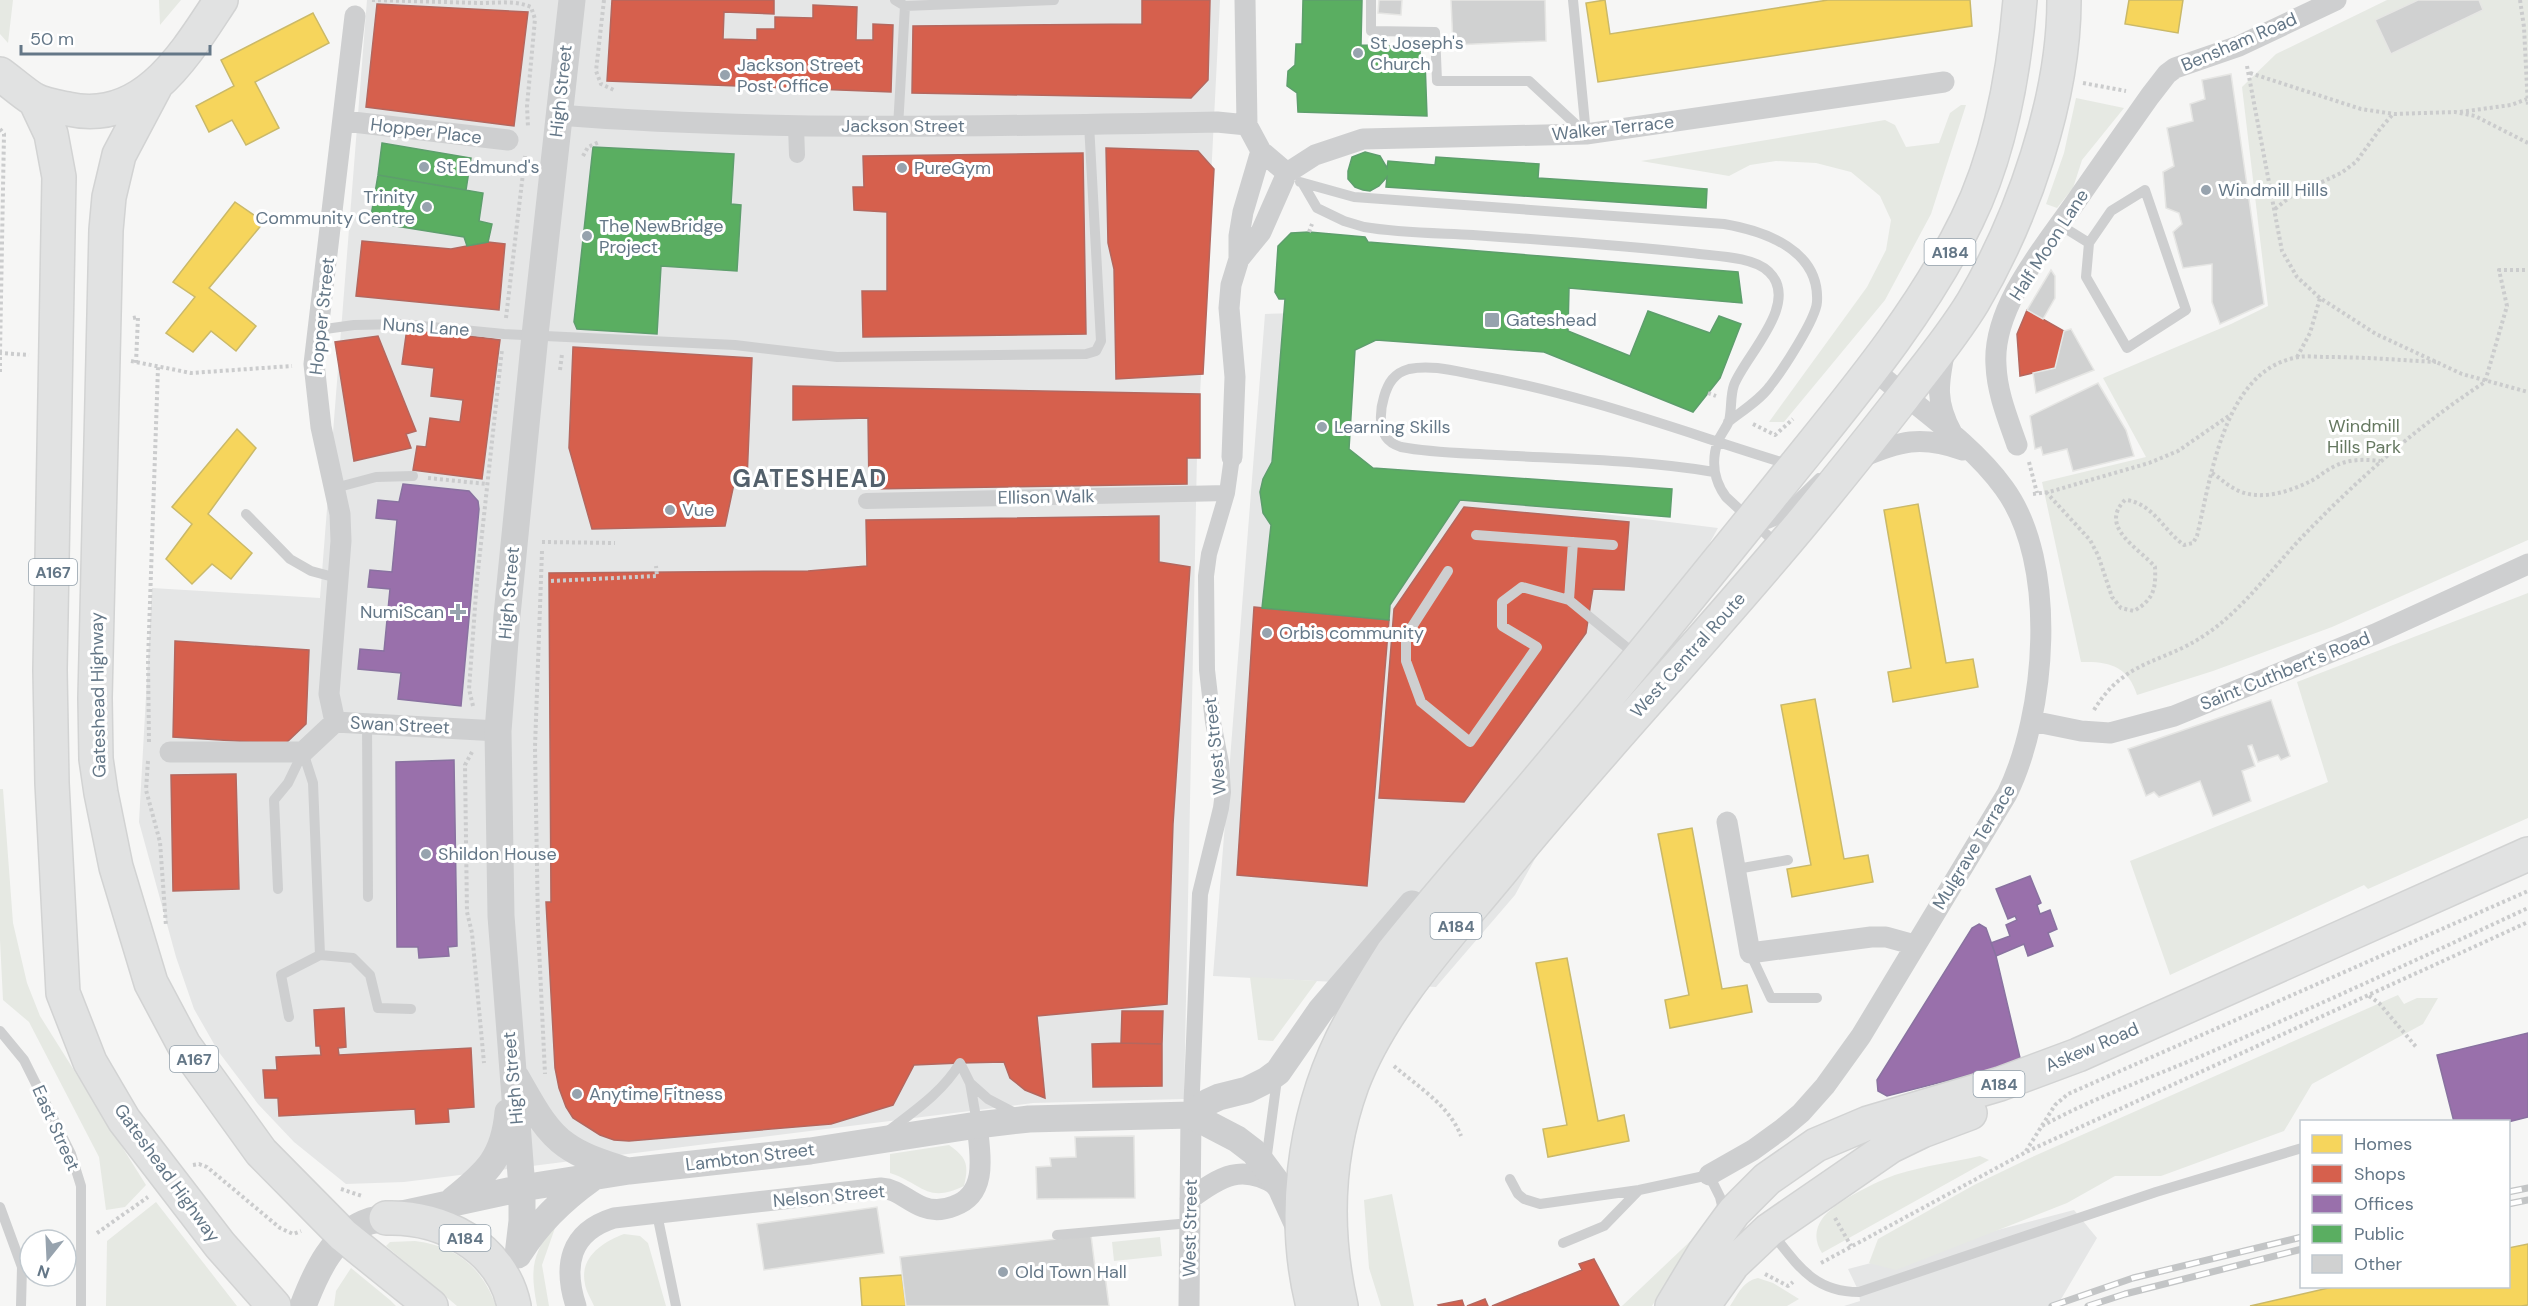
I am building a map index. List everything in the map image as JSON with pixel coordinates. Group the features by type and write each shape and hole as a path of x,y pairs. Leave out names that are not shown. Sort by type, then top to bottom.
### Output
{"highway":[{"path":"0,74 35,100 78,111 94,111 134,100 155,87 193,42 222,0"},
{"name":"West Central Route","path":"1313,1306 1307,1284 1302,1193 1310,1132 1323,1087 1341,1041 1393,952 1795,466 1873,369 1935,279 1968,217 1989,162 2007,94 2017,40 2020,0"},
{"name":"West Central Route","path":"1341,1306 1330,1248 1330,1181 1342,1117 1353,1081 1374,1037 1422,968 1530,836 1781,548 1852,462 1948,338 1972,303 2026,188 2044,133 2055,77 2064,0"},
{"name":"Gateshead Highway","path":"155,87 119,154 109,197 107,219 95,698 96,759 116,867 151,983 184,1045 261,1152 343,1235 424,1303"},
{"name":"Gateshead Highway","path":"35,100 51,134 59,177 51,681 57,913 63,993 90,1062 124,1120 220,1245 274,1306"},
{"name":"Askew Road","path":"1672,1306 1704,1253 1741,1204 1767,1179 1798,1156 1840,1134 1906,1111 2000,1084 2078,1055 2528,854"},
{"name":"Askew Road","path":"1702,1306 1733,1264 1769,1230 1865,1163 1922,1131 2085,1069 2301,975 2528,871"},
{"name":"A184","path":"377,1207 406,1217 440,1224 474,1244 504,1276 514,1304"},
{"path":"514,1304 518,1255"}],"street":[{"name":"High Street","path":"518,1255 522,1188 511,1069 501,916 498,731 534,335 572,0"},
{"path":"1245,0 1247,125 1261,151 1295,178"},
{"name":"Bensham Road","path":"2151,96 2167,74 2175,69 2239,46 2336,0"},
{"name":"Hopper Street","path":"335,722 329,694 341,541 340,514 321,427 314,364 355,16"},
{"name":"Walker Terrace","path":"1295,178 1315,155 1363,139 1586,134 1944,82"},
{"name":"Half Moon Lane","path":"2017,444 2002,404 1995,365 1999,335 2008,308 2021,282 2151,96"},
{"name":"Jackson Street","path":"558,115 622,120 796,126 898,127 1217,122 1247,125"},
{"name":"Hopper Place","path":"344,121 520,142"},
{"path":"796,126 798,155"},
{"name":"West Street","path":"1189,1306 1191,1115 1200,894 1223,792 1207,670 1206,576 1209,554 1227,493 1232,457 1235,377 1229,308 1231,285 1239,260 1239,236 1243,212 1261,151"},
{"name":"West Street","path":"1239,260 1261,232 1295,178"},
{"name":"Mulgrave Terrace","path":"1948,338 1938,392 1942,413 1955,439"},
{"name":"Mulgrave Terrace","path":"1709,1175 1753,1150 1782,1129 1817,1095 1861,1036 2007,794 2017,774 2032,721 2039,656 2039,595 2036,564 2029,538 2012,499 1991,471 1972,453 1873,369"},
{"name":"Mulgrave Terrace","path":"1852,462 1894,444 1918,440 1935,442 1972,453"},
{"name":"Ellison Walk","path":"866,501 1227,493"},
{"name":"Saint Cuthbert's Road","path":"2032,721 2081,731 2110,733 2174,716 2375,634 2528,564"},
{"name":"Swan Street","path":"303,752 335,722 498,731"},
{"path":"170,752 303,752"},
{"path":"1191,1115 1219,1096 1246,1090 1278,1072 1321,1010 1419,896 1517,804"},
{"path":"1727,822 1750,953 1886,937 1915,945"},
{"path":"511,1069 541,1118 565,1145 601,1162 628,1171"},
{"path":"448,1204 474,1183 498,1156 506,1131 511,1069"},
{"path":"977,1125 1029,1119 1191,1115 1237,1139 1266,1165 1281,1188 1304,1239"},
{"name":"Lambton Street","path":"377,1207 448,1204 594,1176 810,1151 977,1125"},
{"name":"Nelson Street","path":"576,1306 569,1271 570,1259 589,1229 614,1218 881,1188 895,1191 920,1206 930,1209 950,1208 969,1198 978,1180 981,1168 977,1125"},
{"path":"1190,1199 1218,1180 1240,1173 1254,1174 1281,1188"},
{"path":"518,1255 543,1221 594,1176"},
{"name":"A184","path":"343,1235 377,1207"},
{"path":"303,1306 317,1274 343,1235"}],"lane":[{"path":"895,0 905,6 1054,0"},
{"path":"1371,0 1371,31 1435,32 1437,81 1529,81 1586,134"},
{"path":"1573,0 1586,134"},
{"path":"898,127 905,6"},
{"name":"Nuns Lane","path":"318,330 377,323 534,335 735,345 837,357 1086,354 1096,351 1101,341 1089,124"},
{"path":"1295,178 1317,208 1344,221 1373,228 1651,249 1739,259 1758,264 1773,276 1779,296 1778,307 1763,338 1734,385 1732,419"},
{"path":"1295,178 1354,197 1724,224 1758,231 1782,242 1803,260 1812,277 1816,295 1814,314 1770,388 1732,419 1718,442 1714,472 1719,488 1726,497 1781,548"},
{"path":"2145,190 2186,310 2127,348 2086,277 2089,243 2111,211 2145,190"},
{"path":"2060,225 2089,243"},
{"path":"1714,472 1674,465 1441,452 1399,446 1391,443 1383,431 1381,411 1387,387 1398,373 1421,367 1436,368 1520,383 1660,423 1795,466"},
{"path":"1751,520 1768,524 1775,521 1820,477 1852,462"},
{"path":"336,488 376,477 413,476"},
{"path":"246,514 290,559 311,571 337,578"},
{"path":"1476,535 1613,545"},
{"path":"1569,600 1573,542"},
{"path":"1448,571 1406,636 1406,661 1421,702 1470,742 1537,647 1502,626 1502,602 1522,587 1569,600 1639,657"},
{"path":"367,723 368,897"},
{"path":"278,889 274,800 288,783 303,752"},
{"path":"303,752 313,783 320,955"},
{"path":"1737,870 1788,860"},
{"path":"1750,953 1771,998 1817,998"},
{"path":"289,1017 281,975 320,955 353,958 370,975 378,1008 411,1010"},
{"name":"East Street","path":"0,1030 24,1060 71,1154 81,1186 81,1306"},
{"path":"875,1141 928,1101 949,1081 960,1063 970,1083 977,1125"},
{"path":"1266,1165 1278,1072"},
{"path":"970,1083 988,1099 1029,1119"},
{"path":"1769,1230 1804,1273 1830,1288 1842,1292 1859,1292 2156,1192 2300,1148"},
{"path":"1510,1179 1518,1194 1540,1204 1639,1190 1709,1175 1723,1208 1722,1228"},
{"path":"1563,1243 1604,1226 1639,1190"},
{"path":"0,1207 22,1267 21,1306"},
{"path":"657,1214 675,1306"},
{"path":"1057,1235 1190,1223"}],"path":[{"path":"372,0 524,2 531,7 535,19 527,106 520,142 520,194"},
{"path":"604,0 596,71 601,84 615,90"},
{"path":"2520,0 2524,27 2528,107"},
{"path":"2239,46 2250,73 2282,251 2297,278 2320,298 2376,333 2436,362 2485,382 2528,392"},
{"path":"2250,73 2361,109 2394,114 2455,112 2511,105 2527,99"},
{"path":"2455,112 2475,116 2528,143"},
{"path":"2275,209 2290,197 2342,173 2356,162 2394,114"},
{"path":"0,129 4,134 0,372"},
{"path":"580,165 588,147 593,143 609,141"},
{"path":"2081,731 2102,696 2125,673 2203,637 2221,624 2305,533 2381,462 2445,408 2485,382 2507,306 2499,270 2528,270"},
{"path":"2297,357 2310,333 2320,298"},
{"path":"560,371 564,336"},
{"path":"0,353 25,355"},
{"path":"2232,414 2178,450 2149,463 2047,492 2090,540 2098,555 2112,597 2121,608 2134,611 2147,603 2156,584 2155,567 2126,540 2118,526 2115,518 2118,506 2125,500 2145,506 2178,541 2184,545 2193,543 2197,536 2212,473 2232,414 2244,392 2259,375 2275,363 2297,357 2436,362"},
{"path":"136,363 191,373 314,364"},
{"path":"158,367 146,790 160,842 166,932"},
{"path":"1708,393 1732,403"},
{"path":"1732,419 1775,435 1798,414"},
{"path":"2017,444 2027,456 2037,493"},
{"path":"2212,473 2235,489 2248,494 2266,495 2288,491 2312,481 2334,466 2349,461 2366,459 2381,462"},
{"path":"413,476 487,484"},
{"path":"543,531 535,747 545,1078"},
{"path":"542,542 615,543"},
{"path":"551,581 657,576 656,566"},
{"path":"2026,1152 2055,1105 2068,1094 2528,891"},
{"path":"2042,1126 2072,1110 2356,989 2528,908"},
{"path":"1760,1273 1769,1275 1788,1286 1804,1273 2026,1152 2528,922"},
{"path":"2369,995 2379,1003 2417,1048"},
{"path":"1394,1066 1455,1120 1461,1136"},
{"path":"184,1171 193,1164 207,1167 288,1233 297,1233 306,1227"},
{"path":"339,1188 377,1207"},
{"path":"82,1242 149,1196"}],"shaded area":[{"path":"367,0 1220,0 1197,455 1184,1099 1033,1103 404,1182 346,1184 294,1142 258,1104 218,1051 194,1009 176,957 139,822 152,588 320,598"},
{"path":"1336,312 1328,480 1718,528 1515,895 1436,987 1213,976 1265,314"},
{"path":"2074,1210 2097,1238 2057,1306 1844,1306 1860,1301 1859,1292 1848,1269"}],"green space":[{"path":"0,0 13,0 8,43 0,34"},
{"path":"159,0 181,0 160,25"},
{"name":"Windmill Hills Park","path":"2387,0 2528,0 2528,540 2332,627 2213,671 2137,695 2128,677 2116,667 2109,664 2081,662 2042,482 2146,457 2103,378 2268,306 2242,87 2276,54"},
{"path":"2076,98 2124,108 2082,160 2073,188 2057,208 2046,204 2064,153"},
{"path":"1961,105 1966,105 1931,214 1885,300 1784,422 1769,422 1867,287 1886,250 1891,220 1880,196 1851,172 1816,163 1776,161 1750,165 1729,176 1641,161 1885,120 1895,125 1906,147 1939,143 1950,113"},
{"path":"2528,593 2528,818 2368,889 2364,885 2170,975 2130,861 2328,782 2297,682"},
{"path":"0,789 3,789 13,923 27,983 40,1016 146,1185 125,1207 106,1210 99,1157 29,1022 3,1000 0,940"},
{"path":"1250,977 1317,981 1273,1041 1258,1040"},
{"path":"2398,995 2404,1004 2417,998 2438,998 2423,1024 2312,1084 2284,1131 2161,1176 2115,1176 2067,1203 1896,1270 1869,1263 1878,1239 1974,1185"},
{"path":"949,1145 960,1154 965,1162 964,1186 952,1191 933,1193 890,1173 890,1154"},
{"path":"1980,1156 1989,1160 1822,1253 1816,1236 1819,1223 1827,1213 1845,1199 1898,1174"},
{"path":"1392,1194 1414,1306 1381,1306 1369,1268 1364,1200"},
{"path":"156,1202 237,1306 106,1306 107,1241"},
{"path":"553,1225 555,1228 542,1265 549,1306 537,1306 534,1263"},
{"path":"1700,1232 1652,1306 1622,1306"},
{"path":"624,1234 640,1236 648,1243 666,1306 594,1306 586,1287 584,1274 589,1258 608,1241"},
{"path":"1160,1237 1162,1256 1114,1261 1112,1242"},
{"path":"415,1241 443,1248 466,1261 483,1280 496,1306 457,1306 386,1246 390,1242"},
{"path":"351,1268 396,1306 334,1306 336,1291"},
{"path":"1758,1278 1773,1283 1799,1299 1787,1306 1730,1306 1748,1282"}],"building: Homes":[{"path":"1605,0 1610,34 1828,0 1970,0 1972,26 1598,82 1586,3"},
{"path":"2129,0 2183,0 2178,33 2125,24"},
{"path":"313,13 329,43 255,82 279,128 246,145 232,120 209,132 196,106 234,86 221,60"},
{"path":"235,202 264,222 209,288 256,326 236,351 211,331 193,352 166,333 195,297 173,282"},
{"path":"237,429 256,448 208,514 252,553 231,579 212,564 192,584 166,559 192,524 172,507"},
{"path":"1918,504 1946,663 1973,659 1978,687 1893,702 1888,672 1911,668 1884,510"},
{"path":"1815,699 1844,859 1868,855 1873,882 1792,897 1787,869 1811,865 1781,705"},
{"path":"1692,828 1722,989 1747,985 1752,1012 1670,1028 1665,1000 1689,995 1658,834"},
{"path":"1567,958 1598,1121 1624,1115 1629,1141 1548,1157 1543,1129 1567,1125 1536,963"},
{"path":"2528,1244 2528,1305 2250,1306 2328,1288 2510,1288 2510,1248"},
{"path":"902,1275 906,1306 862,1306 860,1278"}],"building: Shops":[{"path":"612,0 774,0 774,14 724,12 723,39 757,40 757,29 775,29 775,17 813,18 813,5 857,7 856,40 873,40 873,24 893,25 891,92 607,81"},
{"path":"1142,0 1210,0 1208,80 1191,98 912,93 913,26 1142,24"},
{"path":"377,4 528,12 514,126 366,107"},
{"path":"1106,148 1198,151 1214,169 1203,374 1116,379 1114,269 1108,243"},
{"path":"1083,153 1086,334 863,337 862,291 887,291 887,212 854,210 853,187 864,187 863,156"},
{"path":"362,241 451,249 488,242 505,244 499,310 356,296"},
{"path":"2027,310 2064,331 2055,368 2020,376 2017,334"},
{"path":"407,328 500,340 482,479 413,470 417,446 426,447 430,418 460,422 463,400 431,396 434,368 402,364"},
{"path":"378,336 416,431 406,434 411,448 354,461 335,342"},
{"path":"573,347 752,358 747,480 735,479 725,526 592,529 569,448"},
{"path":"793,386 1200,394 1200,458 1187,458 1187,484 869,489 868,418 793,420"},
{"path":"1464,507 1629,522 1624,590 1593,589 1586,633 1464,802 1379,798 1394,609"},
{"path":"1159,516 1159,562 1190,567 1173,824 1167,1004 1037,1016 1045,1098 1025,1090 1010,1078 1004,1062 960,1063 914,1065 893,1105 831,1124 629,1141 614,1140 600,1135 573,1118 559,1088 555,1068 546,902 551,902 549,573 808,571 867,566 866,520"},
{"path":"1254,607 1389,620 1367,886 1237,875"},
{"path":"175,641 309,650 306,724 285,744 173,737"},
{"path":"236,774 239,889 173,891 171,775"},
{"path":"344,1008 346,1047 338,1048 339,1055 471,1048 474,1107 448,1109 449,1122 416,1124 415,1109 279,1116 278,1098 265,1098 263,1070 277,1070 276,1057 321,1055 320,1046 316,1046 314,1010"},
{"path":"1122,1011 1163,1011 1162,1044 1121,1043"},
{"path":"1092,1044 1162,1044 1162,1086 1093,1087"},
{"path":"1594,1259 1619,1306 1492,1306 1582,1270 1579,1264"},
{"path":"1485,1299 1488,1306 1467,1306"},
{"path":"1462,1300 1464,1306 1438,1305"}],"building: Offices":[{"path":"403,484 469,491 478,501 461,706 398,699 401,673 358,669 360,649 384,651 390,589 368,587 370,570 392,572 397,520 376,518 378,500 399,502"},
{"name":"Shildon House","path":"454,760 457,946 448,947 449,956 419,958 418,947 397,947 396,762"},
{"path":"2030,876 2041,903 2037,905 2040,914 2050,910 2057,929 2048,933 2053,946 2028,956 2024,944 1996,956 1991,943 2010,936 2006,925 2017,920 2015,916 2008,919 1996,889"},
{"path":"1979,924 1986,928 1996,956 2021,1062 1887,1096 1878,1091 1877,1080 1972,928"},
{"path":"2528,1033 2528,1117 2510,1122 2453,1120 2437,1055"}],"building: Public":[{"name":"St Joseph's Church","path":"1303,0 1362,0 1361,45 1420,47 1420,60 1425,60 1427,116 1298,112 1297,93 1287,86 1288,71 1295,65 1296,44 1302,44"},
{"name":"St Edmund's","path":"382,143 471,158 466,190 378,175"},
{"path":"593,147 734,154 731,204 741,205 737,271 661,266 657,334 577,329 574,322"},
{"path":"1365,152 1380,156 1387,168 1388,161 1435,165 1436,157 1539,164 1538,178 1707,189 1706,208 1386,187 1387,177 1379,186 1370,191 1363,190 1355,187 1348,179 1348,171 1352,157"},
{"name":"Trinity Community Centre","path":"378,175 483,193 479,221 492,224 488,242 467,246 464,237 370,222"},
{"path":"1309,232 1365,237 1368,242 1738,272 1742,303 1569,288 1568,331 1630,356 1648,311 1710,333 1719,316 1741,324 1720,378 1693,412 1544,352 1376,340 1355,350 1349,449 1373,468 1672,489 1670,517 1460,500 1390,605 1389,620 1262,608 1271,525 1263,513 1260,492 1263,479 1272,462 1285,299 1279,299 1275,292 1278,246 1291,233"}],"building: Other":[{"path":"1379,0 1402,0 1401,15 1378,13"},
{"path":"1451,0 1545,0 1546,41 1453,45"},
{"path":"2418,0 2479,0 2483,10 2391,54 2375,20"},
{"name":"Windmill Hills","path":"2231,74 2264,304 2220,324 2212,302 2212,264 2183,268 2173,232 2182,224 2179,213 2166,208 2163,172 2174,166 2167,128 2193,121 2190,104 2205,99 2202,80"},
{"path":"2051,270 2055,276 2055,298 2043,319 2027,310"},
{"path":"2071,329 2094,370 2036,393 2033,373 2055,368 2064,331"},
{"path":"2098,383 2126,430 2134,456 2073,471 2067,449 2043,455 2041,447 2035,449 2030,416"},
{"path":"2271,700 2290,756 2281,760 2278,755 2258,762 2252,745 2248,746 2255,766 2242,771 2251,801 2213,816 2200,781 2159,797 2154,792 2146,796 2128,749"},
{"path":"1134,1136 1135,1198 1037,1199 1036,1167 1051,1166 1050,1158 1076,1157 1075,1137"},
{"path":"877,1207 884,1253 764,1270 757,1224"},
{"name":"Old Town Hall","path":"1091,1235 1095,1268 1104,1267 1109,1306 906,1306 900,1257"}],"railway":[{"path":"2510,1192 2528,1188"},
{"path":"2510,1204 2528,1200"},
{"path":"2052,1306 2133,1278 2300,1237"},
{"path":"2088,1306 2125,1294 2300,1250"}],"place":[{"name":"St Joseph's Church","path":"1358,53"},
{"name":"Jackson Street Post Office","path":"725,75"},
{"name":"St Edmund's","path":"424,167"},
{"name":"PureGym","path":"902,168"},
{"name":"Windmill Hills","path":"2206,190"},
{"name":"Trinity Community Centre","path":"427,207"},
{"name":"The NewBridge Project","path":"587,236"},
{"name":"Gateshead","path":"1492,320"},
{"name":"Learning Skills","path":"1322,427"},
{"name":"Vue","path":"670,510"},
{"name":"NumiScan","path":"458,612"},
{"name":"Orbis community","path":"1267,633"},
{"name":"Shildon House","path":"426,854"},
{"name":"Anytime Fitness","path":"577,1094"},
{"name":"Old Town Hall","path":"1003,1272"}],"district":[{"name":"GATESHEAD","path":"810,478"}]}
